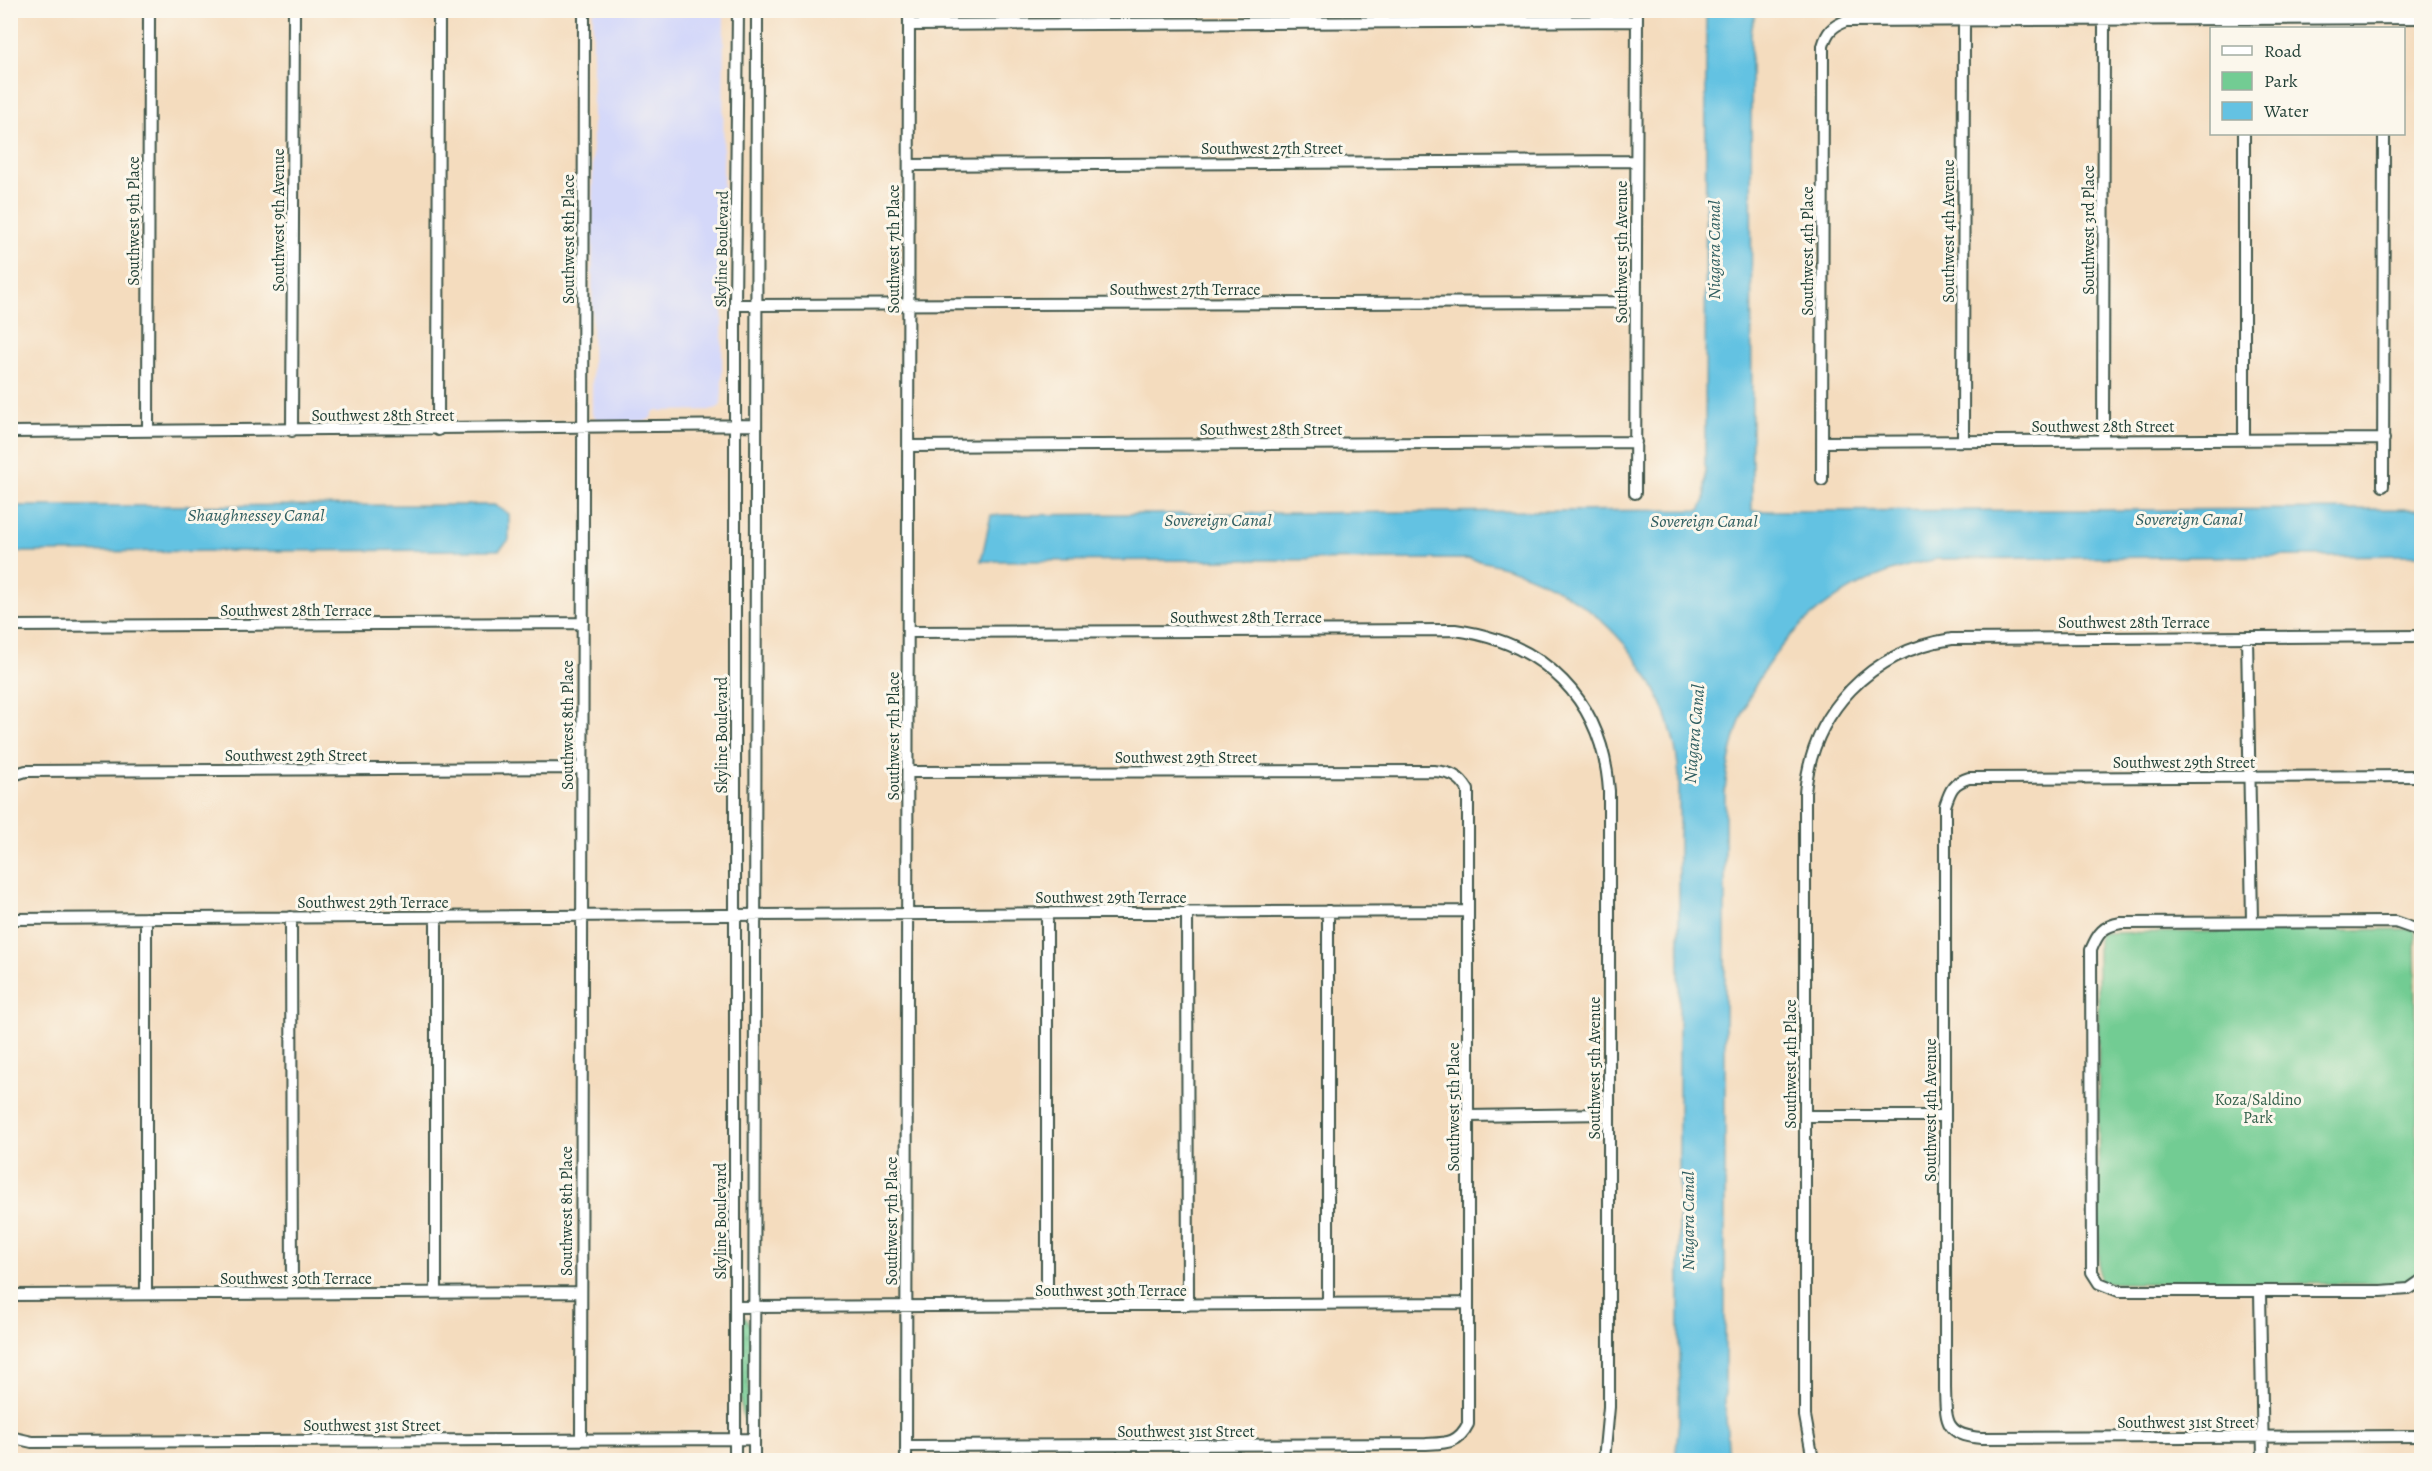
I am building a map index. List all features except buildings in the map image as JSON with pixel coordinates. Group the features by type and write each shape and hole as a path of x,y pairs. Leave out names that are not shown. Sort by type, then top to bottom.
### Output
{"street":[{"name":"Southwest 9th Place","path":"148,431 149,10"},
{"name":"Southwest 9th Avenue","path":"292,430 294,10"},
{"path":"438,430 439,10"},
{"name":"Southwest 8th Place","path":"580,1439 583,624 581,429 584,10"},
{"name":"Skyline Boulevard","path":"735,1461 737,424 735,305 738,10"},
{"name":"Skyline Boulevard","path":"754,1461 757,10"},
{"name":"Southwest 7th Place","path":"906,1461 909,10"},
{"path":"910,25 1637,16"},
{"name":"Southwest 5th Avenue","path":"1635,493 1637,16"},
{"path":"1964,20 2104,20 2244,24 2385,23 2421,18"},
{"name":"Southwest 4th Place","path":"1822,480 1823,46 1826,34 1834,25 1846,21 1964,20"},
{"name":"Southwest 4th Avenue","path":"1963,441 1964,20"},
{"name":"Southwest 3rd Place","path":"2103,441 2104,20"},
{"path":"2244,135 2244,440"},
{"path":"2384,135 2384,486"},
{"name":"Southwest 27th Street","path":"909,165 1636,161"},
{"name":"Southwest 27th Terrace","path":"735,305 1635,302"},
{"name":"Southwest 28th Street","path":"10,432 581,429 660,424 756,425"},
{"name":"Southwest 28th Street","path":"1822,442 2384,439"},
{"name":"Southwest 28th Street","path":"908,446 1635,442"},
{"name":"Southwest 28th Terrace","path":"10,626 583,624"},
{"name":"Southwest 28th Terrace","path":"908,633 1455,630 1509,643 1545,664 1568,686"},
{"name":"Southwest 28th Terrace","path":"1857,681 1877,665 1898,654 1927,643 1952,639 2421,636"},
{"path":"2247,637 2252,921"},
{"name":"Southwest 4th Place","path":"1813,1461 1805,1416 1807,778 1823,727 1834,707 1857,681"},
{"name":"Southwest 5th Avenue","path":"1568,686 1592,721 1603,750 1608,777 1609,1407 1604,1461"},
{"name":"Southwest 29th Street","path":"10,776 26,771 582,768"},
{"name":"Southwest 29th Street","path":"908,772 1434,771 1447,772 1462,780"},
{"name":"Southwest 29th Street","path":"1950,789 1958,781 1968,778 2421,776"},
{"name":"Southwest 5th Place","path":"1462,780 1468,790 1468,1424 1463,1435"},
{"name":"Southwest 4th Avenue","path":"1950,789 1945,806 1945,1388 1946,1420 1953,1430"},
{"path":"1328,911 1328,1304"},
{"name":"Southwest 29th Terrace","path":"10,919 1468,911"},
{"path":"1187,912 1188,1305"},
{"path":"1047,913 1047,1306"},
{"path":"436,916 436,1292"},
{"path":"291,917 292,1293"},
{"path":"146,918 146,1294"},
{"path":"2418,934 2395,922 2252,921 2121,922 2108,925 2097,933 2091,950 2091,1210 2092,1272 2099,1283 2119,1292 2381,1291 2409,1289 2420,1282"},
{"path":"1468,1116 1609,1114"},
{"path":"1806,1116 1944,1116"},
{"name":"Southwest 30th Terrace","path":"10,1295 581,1292"},
{"path":"2260,1292 2263,1461"},
{"name":"Southwest 30th Terrace","path":"735,1307 1468,1303"},
{"name":"Southwest 31st Street","path":"1953,1430 1964,1436 1981,1438 2421,1436"},
{"name":"Southwest 31st Street","path":"906,1446 1426,1444 1453,1442 1463,1435"},
{"name":"Southwest 31st Street","path":"10,1437 32,1442 754,1439"}],"shaded area":[{"path":"593,11 724,11 722,393 721,405 715,410 654,411 650,419 645,421 601,423 592,414"}],"green space":[{"name":"Koza/Saldino Park","path":"2415,929 2419,1284 2099,1283 2098,933"},
{"path":"746,1318 750,1325 749,1417 746,1422 741,1411 740,1326"}],"water":[{"path":"1706,11 1756,11 1751,31 1752,511 2421,509 2422,555 1937,559 1893,570 1854,588 1819,610 1789,637 1765,669 1746,706 1733,746 1725,791 1725,1403 1729,1460 1675,1460 1679,1421 1679,776 1672,734 1658,696 1638,661 1612,631 1582,605 1547,584 1510,569 1469,559 981,561 991,515 1700,510 1705,500"},
{"name":"Shaughnessey Canal","path":"494,505 509,514 509,540 499,550 11,552 11,506"}],"water label":[{"name":"Niagara Canal","path":"1714,250"},
{"name":"Sovereign Canal","path":"2189,519"},
{"name":"Sovereign Canal","path":"1218,520"},
{"name":"Sovereign Canal","path":"1704,521"},
{"name":"Niagara Canal","path":"1694,734"},
{"name":"Niagara Canal","path":"1688,1221"}]}
